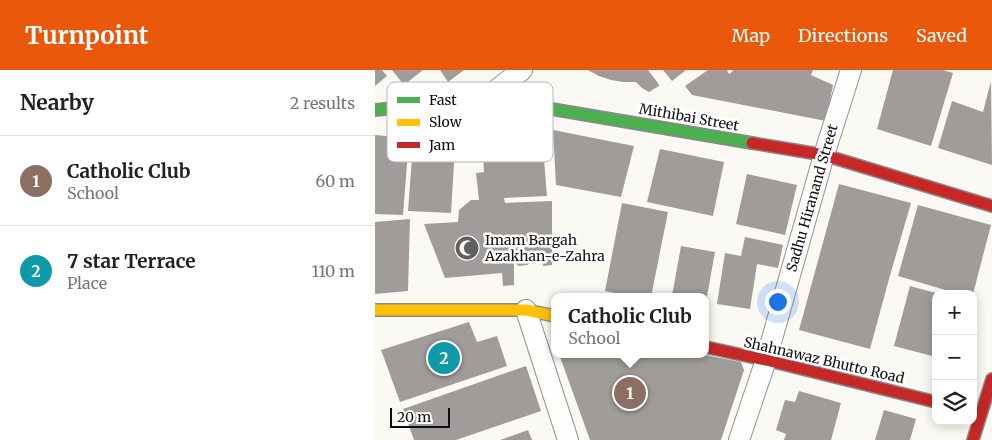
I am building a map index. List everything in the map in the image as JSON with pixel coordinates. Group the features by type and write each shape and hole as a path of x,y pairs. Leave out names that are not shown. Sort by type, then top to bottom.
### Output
{"main road":[{"name":"Mithibai Street","path":"553,109 824,155 992,206"},
{"path":"375,310 526,310 551,315"},
{"name":"Shahnawaz Bhutto Road","path":"709,348 932,401"},
{"path":"977,412 992,380"},
{"path":"973,440 975,425"}],"street":[{"path":"507,82 522,70"},
{"name":"Sadhu Hiranand Street","path":"739,440 765,360 824,155 851,70"},
{"path":"526,310 568,440"}],"building":[{"path":"375,70 382,70 387,76 375,86"},
{"path":"392,70 423,70 408,82 402,82"},
{"path":"440,70 464,70 448,82"},
{"path":"588,70 648,70 659,86 649,92 636,82 611,80"},
{"path":"663,70 686,70 672,81"},
{"path":"708,70 727,70 729,74 732,70 813,70 811,75 833,85 826,121 692,95 685,86"},
{"path":"893,70 943,70 953,73 931,146 877,129"},
{"path":"991,81 992,165 938,148 952,101 983,112"},
{"path":"553,130 634,146 621,197 556,185"},
{"path":"375,135 387,136 387,162 407,162 403,215 375,214"},
{"path":"660,149 724,162 713,216 647,202"},
{"path":"412,162 454,162 451,213 408,211"},
{"path":"483,162 544,162 547,196 504,198 505,203 552,201 552,265 543,266 543,262 519,266 514,262 514,285 503,286 502,273 445,278 424,224 458,222 459,210 471,200 479,200 476,173 484,172"},
{"path":"747,174 797,185 785,235 736,224"},
{"path":"839,184 911,203 870,349 799,330"},
{"path":"622,203 668,212 652,293 615,293 605,291"},
{"path":"918,205 991,225 974,290 945,290 898,276"},
{"path":"410,219 408,291 375,294 375,222"},
{"path":"745,237 783,245 778,268 757,264 750,309 717,304 725,253 741,256"},
{"path":"681,246 715,252 708,293 673,293"},
{"path":"910,286 932,292 932,356 894,346"},
{"path":"469,322 477,342 497,336 507,366 400,402 381,350"},
{"path":"709,356 741,362 744,370 721,440 590,440 560,358 709,358"},
{"path":"526,366 541,411 456,440 414,440 403,409"},
{"path":"799,391 841,403 831,440 784,440 786,434 776,430 785,400 795,402"},
{"path":"884,410 916,419 910,440 875,440"},
{"path":"528,430 532,440 500,440"}],"traffic: fast":[{"path":"375,110 387,109"},
{"path":"553,109 752,143"}],"traffic: slow":[{"path":"375,310 526,310 551,315"}],"traffic: jam":[{"path":"752,143 824,155 992,206"},
{"path":"709,348 932,401"},
{"path":"973,440 992,379"}],"place":[{"name":"Imam Bargah Azakhan-e-Zahra","path":"467,248"},
{"name":"7 star Terrace","path":"444,358"},
{"name":"Catholic Club","path":"630,393"}]}
